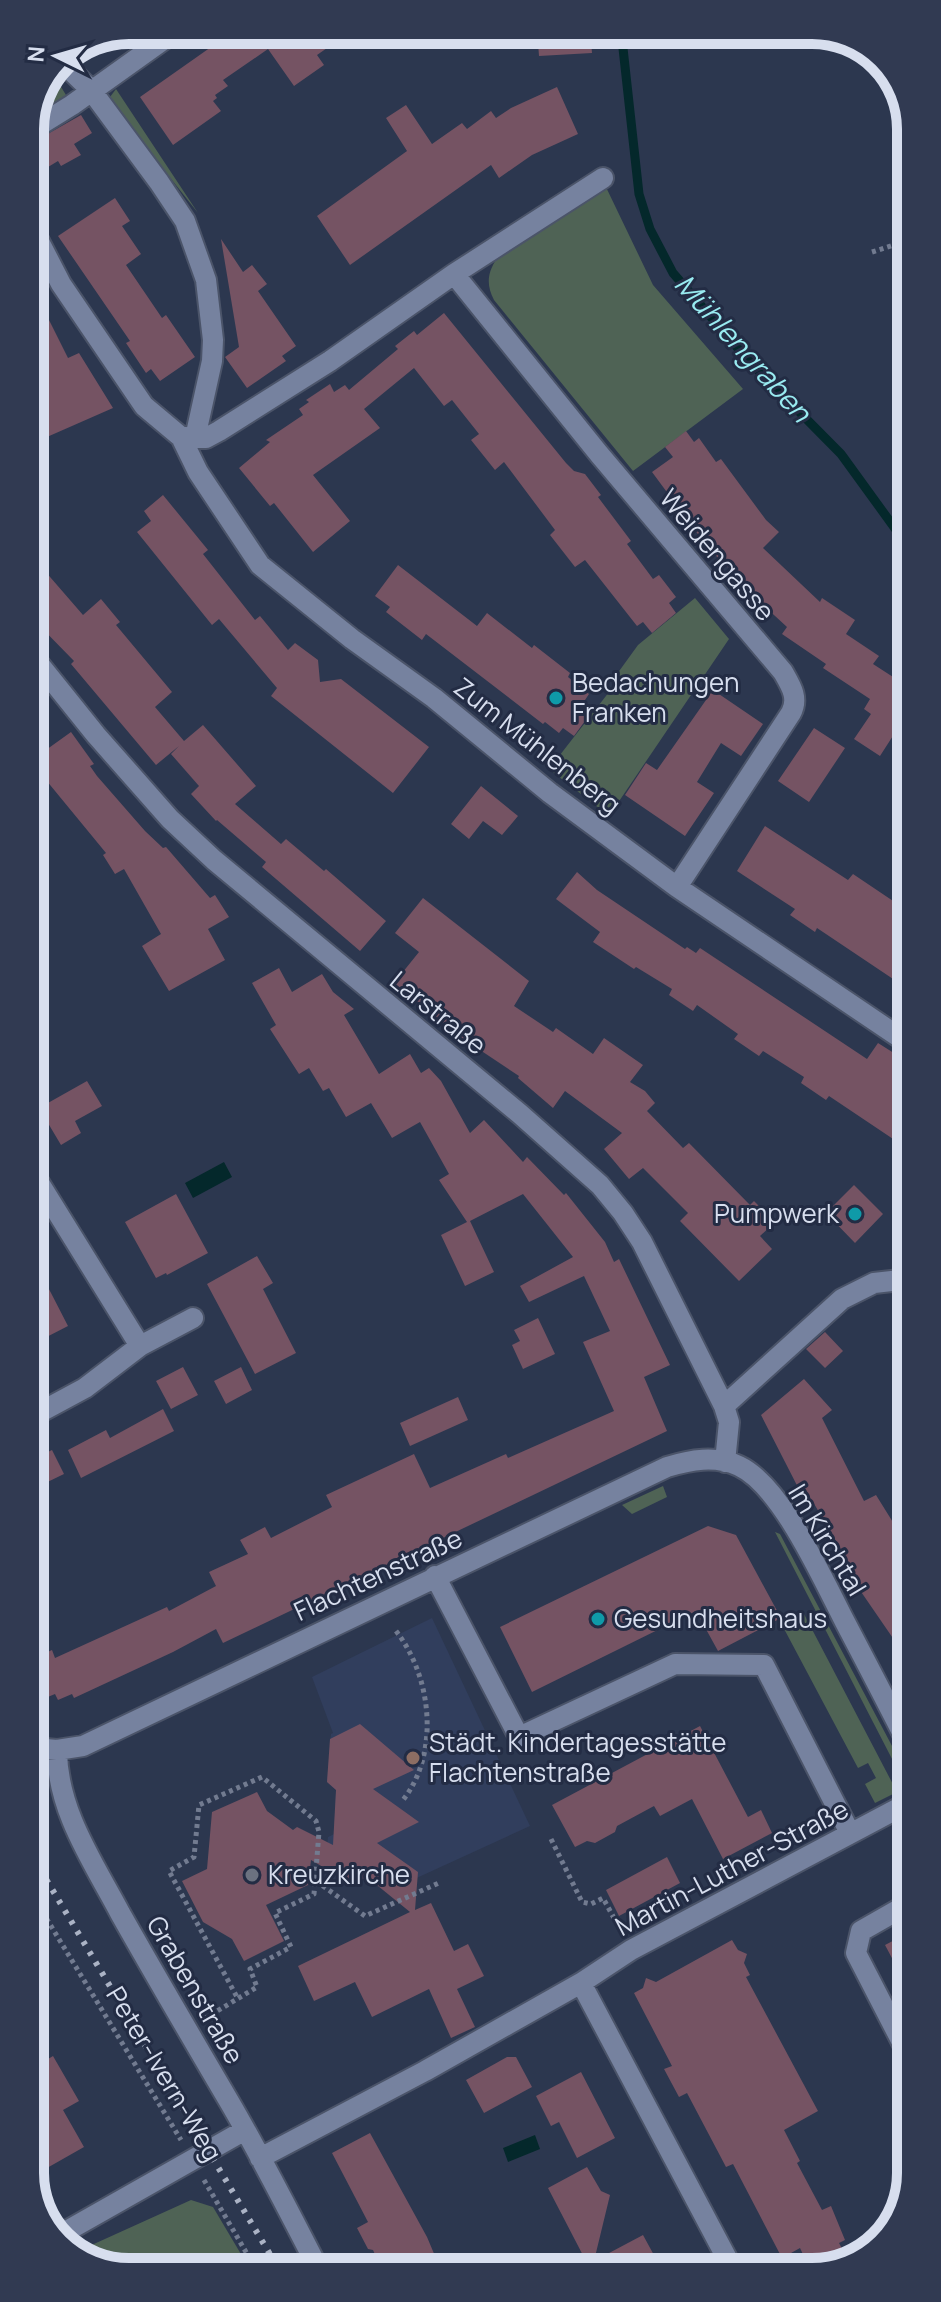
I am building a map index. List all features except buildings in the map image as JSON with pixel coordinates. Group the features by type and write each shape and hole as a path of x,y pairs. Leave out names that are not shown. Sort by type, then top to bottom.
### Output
{"street":[{"path":"96,87 157,44"},
{"path":"44,121 82,96"},
{"path":"95,96 185,221 206,280 213,340 212,361 188,438 206,438 318,369 454,274 603,178"},
{"name":"Zum Mühlenberg","path":"44,251 61,284 144,406 188,438 198,472 260,565 352,639 434,698 550,793 677,887 897,1036"},
{"name":"Weidengasse","path":"454,274 599,454 783,672 793,690 795,705 791,713 677,887"},
{"name":"Larstraße","path":"44,670 170,819 214,860 508,1103 600,1185 642,1242 724,1406 729,1432 725,1462"},
{"path":"44,1191 140,1346"},
{"path":"724,1406 842,1299 874,1283 897,1280"},
{"path":"44,1410 85,1388 140,1346 193,1318"},
{"name":"Flachtenstraße","path":"57,1750 83,1746 667,1467 690,1460 725,1462"},
{"name":"Im Kirchtal","path":"725,1462 756,1477 782,1509 803,1542 897,1723"},
{"path":"435,1576 519,1737 675,1664 764,1665 850,1833"},
{"path":"44,1749 57,1750"},
{"name":"Grabenstraße","path":"57,1750 57,1773 63,1797 82,1843 245,2130 313,2258"},
{"name":"Martin-Luther-Straße","path":"260,2158 425,2071 581,1983 631,1950 897,1809"},
{"path":"897,1910 861,1931 856,1953 897,2033"},
{"path":"581,1983 727,2258"},
{"path":"67,2231 245,2130"}],"path":[{"path":"872,252 897,244"},
{"path":"396,1631 417,1671 426,1716 425,1756 416,1782 403,1800"},
{"path":"186,2030 238,1999 257,1987 250,1969 291,1947 275,1913 314,1894 319,1832 316,1821 262,1777 199,1805 194,1857 169,1871 238,1999"},
{"path":"551,1839 582,1902 591,1904 603,1898 631,1950"},
{"path":"316,1881 365,1916 441,1882"},
{"name":"Peter-Ivern-Weg","path":"44,1914 194,2160 250,2258"}],"shaded area":[{"path":"116,89 198,213 111,103 110,97"},
{"path":"51,96 66,96 65,103 46,114"},
{"path":"604,183 653,285 743,389 633,471 494,300 489,282 490,271 500,254"},
{"path":"695,598 729,639 609,816 549,769 620,678 617,674 638,645"},
{"path":"224,1162 232,1177 193,1198 185,1183"},
{"path":"663,1486 667,1497 632,1514 622,1505"},
{"path":"775,1532 780,1534 897,1755 897,1769"},
{"path":"804,1614 897,1792 875,1803 865,1784 876,1778 868,1763 858,1768 782,1625"},
{"name":"Städt. Kindertagesstätte Flachtenstraße","path":"432,1618 530,1826 386,1892 368,1877 352,1884 325,1868 328,1837 334,1834 336,1790 327,1782 333,1733 312,1677"},
{"path":"535,2135 540,2149 508,2162 503,2148"},
{"path":"191,2200 213,2207 243,2258 124,2258 87,2247"}],"waterway":[{"name":"Mühlengraben","path":"623,44 639,194 650,229 673,273 748,360 841,454 897,531"}],"railway":[{"path":"44,1876 272,2258"}],"place":[{"name":"Bedachungen Franken","path":"556,698"},
{"name":"Pumpwerk","path":"855,1214"},
{"name":"Gesundheitshaus","path":"598,1619"},
{"name":"Städt. Kindertagesstätte Flachtenstraße","path":"413,1758"},
{"name":"Kreuzkirche","path":"252,1875"}]}
